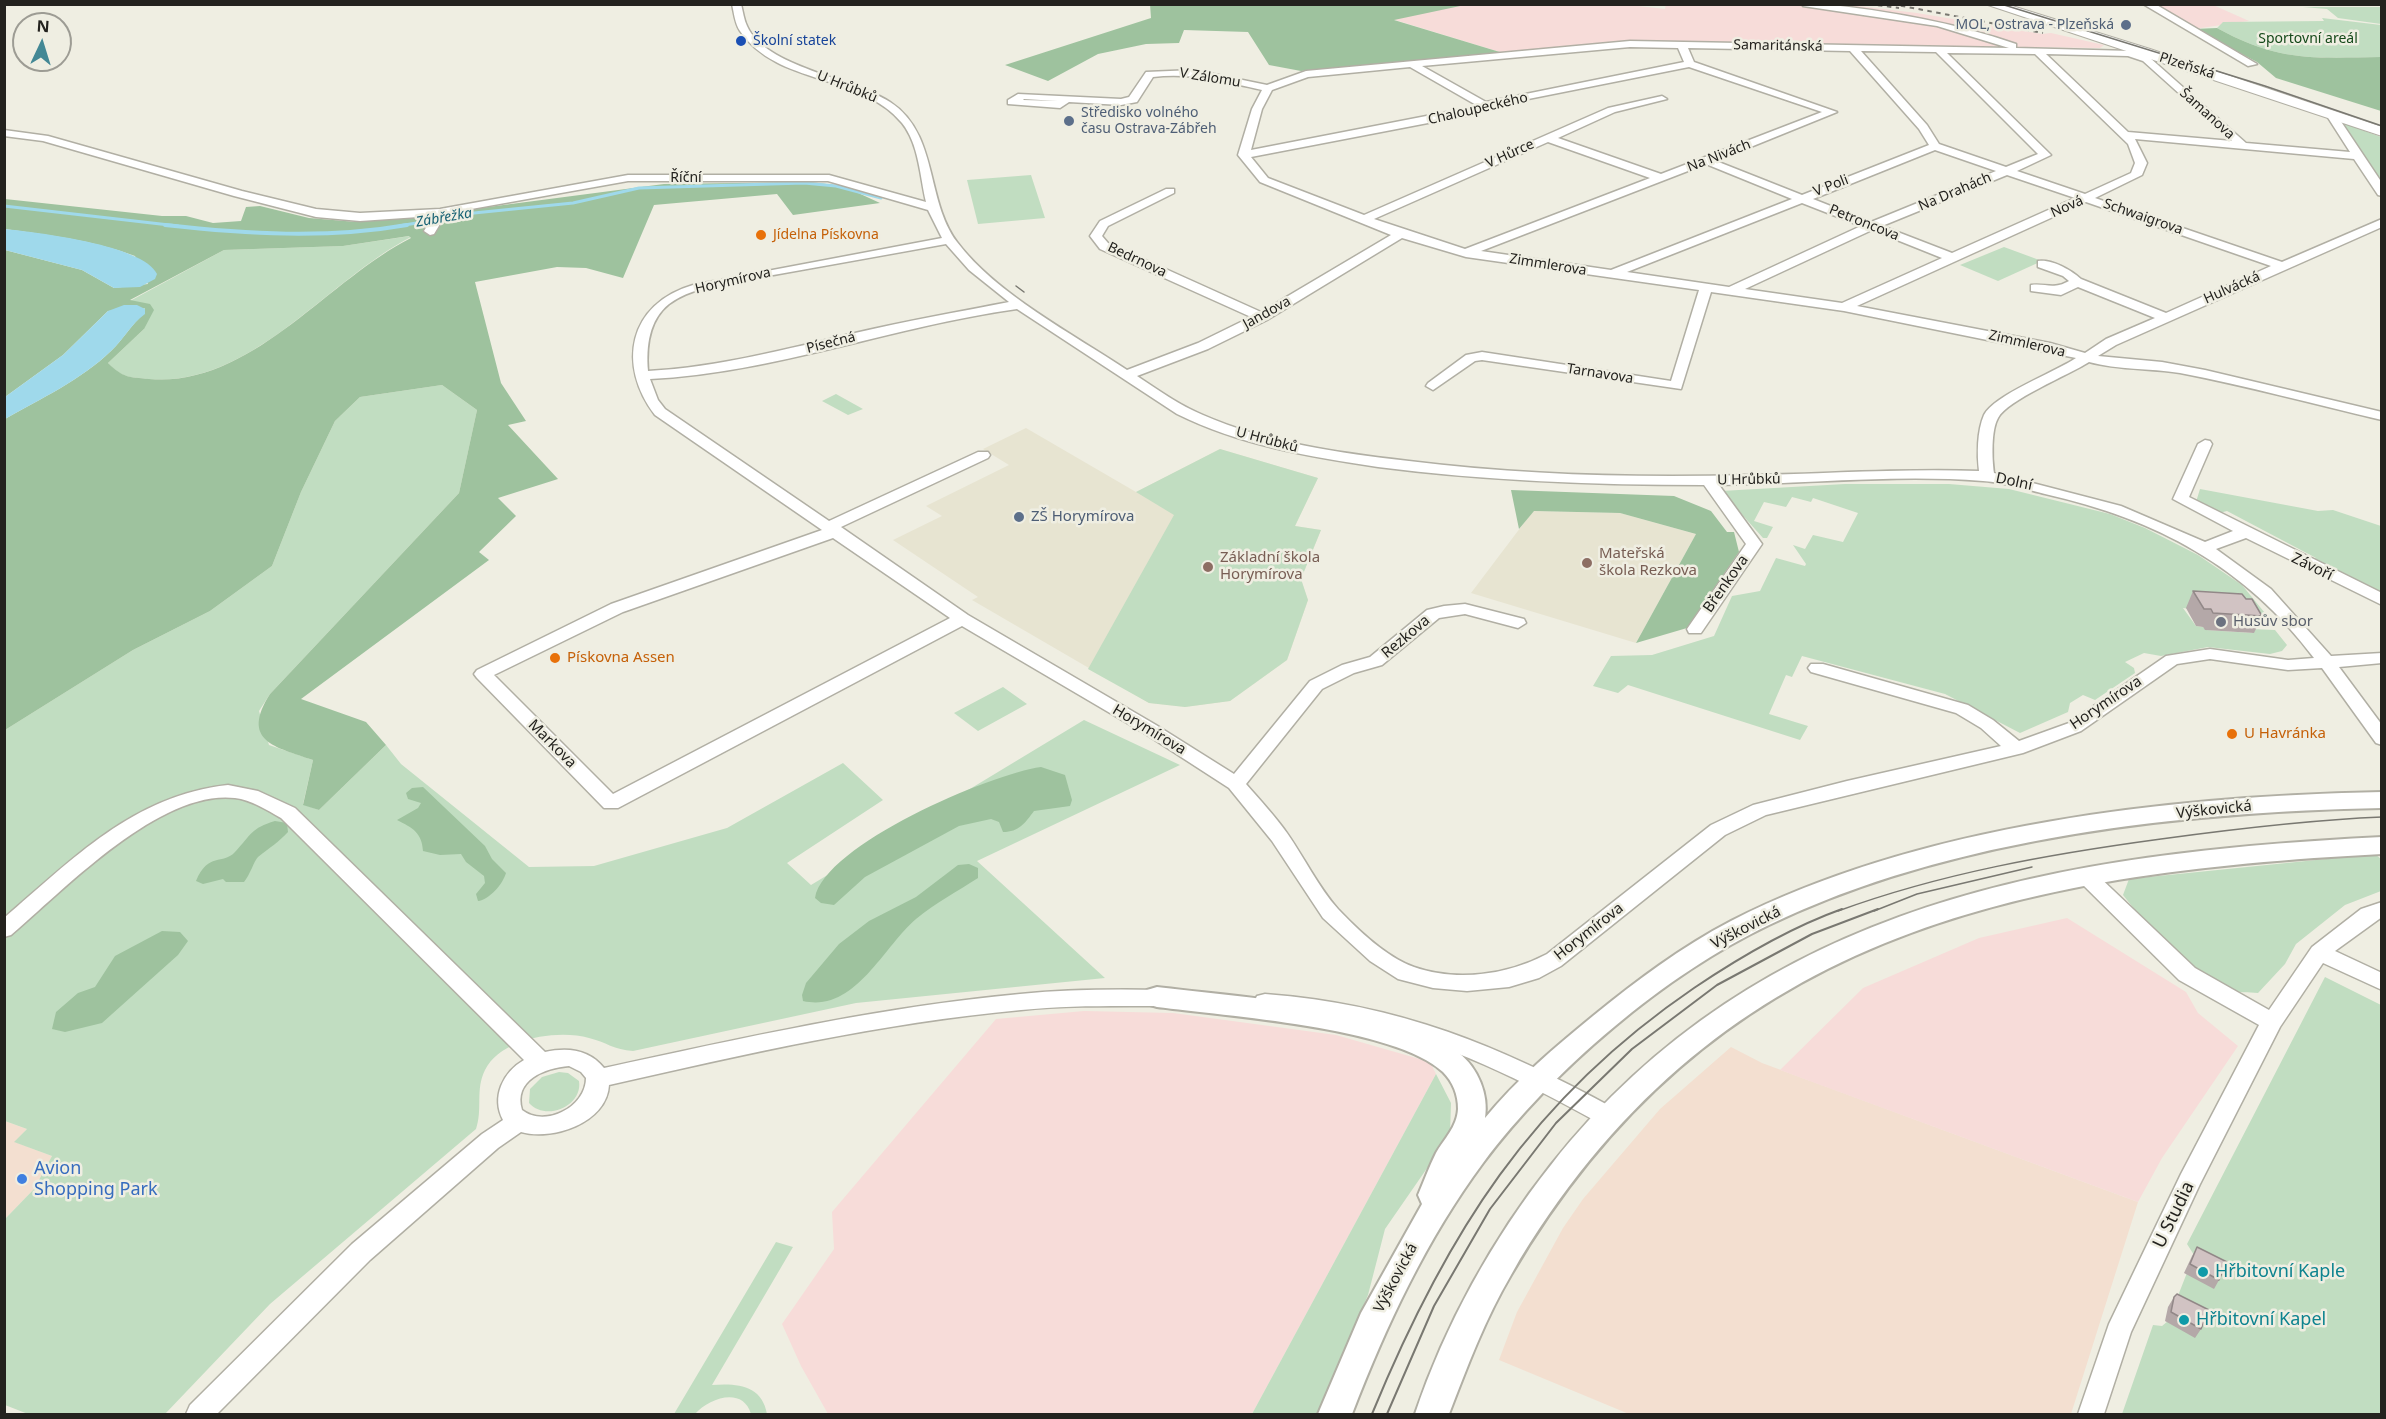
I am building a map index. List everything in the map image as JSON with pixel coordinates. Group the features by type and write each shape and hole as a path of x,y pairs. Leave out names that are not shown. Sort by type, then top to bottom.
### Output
{"main road":[{"name":"Plzeňská","path":"1991,4 2334,107"},
{"name":"Plzeňská","path":"2020,4 2334,107 2382,132"}],"street":[{"name":"U Hrůbků","path":"736,4 737,18 745,34 765,52 883,101 905,120 916,142 933,208 949,240 972,266 1020,304 1147,390 1204,421 1275,444 1358,460 1478,474 1600,481 1987,476"},
{"path":"2147,4 2252,64"},
{"path":"1808,6 1903,16 1979,33 2031,51"},
{"name":"Samaritánská","path":"1409,63 1630,44 2108,51 2129,53 2146,59"},
{"path":"1681,44 1690,64"},
{"path":"1853,48 1923,127 1935,146"},
{"name":"Na Drahách","path":"1728,292 1871,226 2045,155 1938,49"},
{"name":"Nová","path":"1844,308 2136,175 2142,163 2126,135 2031,51"},
{"name":"Šamanova","path":"2146,59 2242,145"},
{"path":"1244,155 1257,109 1268,88 1306,74 1409,63 1484,105"},
{"name":"Chaloupeckého","path":"1244,155 1480,110 1484,105 1690,64"},
{"name":"Na Nivách","path":"1466,253 1832,112 1690,64"},
{"name":"V Zálomu","path":"1022,96 1012,102 1060,105 1066,99 1121,102 1133,100 1150,74 1162,72 1194,73 1268,88"},
{"name":"V Hůrce","path":"1363,220 1612,110 1662,99"},
{"path":"2334,107 2356,156 2382,193"},
{"name":"Říční","path":"4,133 44,138 238,194 316,213 360,217 436,220 628,178 830,178 933,208"},
{"name":"Šamanova","path":"2126,135 2356,156"},
{"path":"1546,138 1661,178"},
{"name":"Schwaigrova","path":"1935,146 2282,266"},
{"name":"V Poli","path":"1610,275 1801,197 1935,146"},
{"name":"Zimmlerova","path":"1244,155 1264,180 1400,234 1466,253 1844,308 2050,347 2085,359"},
{"name":"Petroncova","path":"1707,162 1953,258"},
{"name":"Bedrnova","path":"1170,191 1104,224 1096,236 1104,246 1262,317"},
{"name":"Hulvácká","path":"2085,359 2111,342 2165,317 2382,222"},
{"name":"Jandova","path":"1126,375 1203,346 1262,317 1400,234"},
{"name":"Horymírova","path":"949,240 717,282 680,294 657,309 643,330 640,375 644,392 660,412 962,619 1150,729 1236,784 1279,836 1330,913 1354,938 1377,956 1406,973 1434,980 1467,983 1509,979 1531,972 1554,960 1718,830 1760,810 1847,787 2016,749 2075,727 2172,660 2210,654 2288,665 2326,664 2382,658"},
{"path":"2042,264 2067,273 2077,282 2165,317"},
{"path":"2035,288 2061,291 2077,282"},
{"name":"Tarnavova","path":"1433,386 1471,358 1482,356 1676,386 1706,288"},
{"name":"Písečná","path":"640,375 685,373 750,363 858,336 1020,304"},
{"path":"2085,359 2183,370 2382,416"},
{"name":"Dolní","path":"2085,359 2012,398 1991,416 1984,455 1987,476 2062,492 2113,507 2204,548 2275,598 2311,640 2382,739"},
{"name":"Závoří","path":"2205,444 2181,499 2244,533 2382,600"},
{"path":"832,528 983,455"},
{"name":"Břenkova","path":"1695,629 1754,544 1709,480"},
{"name":"Markova","path":"832,528 617,608 483,674 610,803 962,619"},
{"path":"2204,548 2244,533"},
{"name":"Rezkova","path":"1236,784 1316,685 1348,669 1376,661 1433,614 1444,609 1468,609 1518,623"},
{"path":"1817,668 1962,709 1987,724 2016,749"},
{"path":"4,930 120,833 153,812 188,796 229,791 251,795 288,813 541,1062"},
{"name":"Výškovická","path":"1335,1414 1382,1302 1413,1246 1471,1158 1539,1077 1636,996 1674,968 1761,918 1867,876 1975,846 2061,830 2269,805 2382,800"},
{"path":"1432,1414 1466,1333 1521,1226 1570,1160 1609,1117 1659,1068 1719,1018 1808,965 1887,930 2012,892 2086,876 2246,856 2382,845"},
{"path":"2086,876 2187,974 2272,1022"},
{"name":"U Studia","path":"2091,1414 2123,1322 2194,1173 2272,1022 2319,952 2368,914 2382,909"},
{"path":"2319,952 2382,982"},
{"path":"1157,997 1289,1015 1380,1033 1420,1045 1447,1059 1456,1068 1468,1087 1472,1109 1471,1120 1448,1160 1413,1246"},
{"path":"598,1078 766,1040 885,1019 1011,1004 1157,997 1297,1003 1373,1014 1451,1039 1539,1077 1609,1117"},
{"path":"571,1057 584,1061 593,1068 598,1078 598,1089 593,1100 572,1118 544,1127 518,1122 510,1114 507,1103 509,1091 521,1074 541,1062 571,1057"},
{"path":"199,1414 361,1252 490,1141 518,1122"}],"shaded area":[{"path":"1465,4 1620,4 1665,9 1666,4 1841,4 1917,13 2042,34 2051,33 2104,45 2100,48 1629,42 1503,53 1392,19"},
{"path":"2151,5 2213,5 2249,21 2194,29"},
{"name":"Základní škola Horymírova","path":"1026,428 1136,492 1220,449 1318,478 1295,526 1321,530 1301,579 1308,600 1287,660 1230,701 1185,707 1149,703 972,600 978,597 893,540 942,516 926,506 1009,465 983,449"},
{"name":"Mateřská škola Rezkova","path":"1533,511 1620,513 1696,534 1636,643 1471,593"},
{"path":"2067,918 2186,992 2198,1013 2238,1046 2162,1158 2138,1202 1780,1070 1863,988 1979,938"},
{"path":"1084,1011 1173,1013 1336,1035 1430,1062 1436,1074 1252,1414 828,1414 801,1366 782,1324 834,1249 832,1212 996,1019"},
{"path":"1731,1047 1762,1063 2138,1202 2071,1414 1629,1414 1499,1360 1517,1312 1563,1228 1583,1199 1660,1109"},
{"name":"Avion Shopping Park","path":"5,1121 27,1129 15,1142 52,1156 34,1189 5,1219"}],"green space":[{"path":"1150,4 1465,5 1394,20 1503,53 1301,71 1269,65 1248,32 1184,30 1179,43 1146,44 1098,54 1048,81 1005,65 1151,18"},
{"path":"2303,7 2381,7 2381,24 2338,18 2327,9"},
{"name":"Sportovní areál","path":"2322,18 2381,25 2381,57 2297,56 2259,47 2217,28 2223,22 2324,21"},
{"path":"2217,28 2259,47 2297,56 2381,57 2381,111 2276,78 2257,62 2194,29"},
{"path":"2343,123 2381,137 2381,180"},
{"path":"1031,175 1045,218 978,224 967,180"},
{"path":"810,182 843,186 880,203 793,215 777,194 654,205 623,278 586,268 557,267 475,282 501,383 526,421 508,425 558,479 498,498 516,516 479,552 489,560 301,699 366,722 386,745 319,810 303,805 313,760 286,751 266,740 260,732 259,722 262,710 270,694 459,493 477,410 442,385 360,397 335,421 301,492 272,566 210,611 133,650 5,730 5,419 87,371 116,346 145,313 145,308 108,311 63,355 5,397 5,250 82,270 114,288 148,284 135,256 87,242 5,229 5,199 162,216 186,216 213,223 241,221 246,207 260,206 309,218 357,222 404,218 664,184","holes":["409,236 411,238 380,256 287,328 255,349 221,367 186,377 149,379 127,376 108,363 144,329 154,310 150,304 130,300 224,250 343,246"]},
{"path":"410,236 349,279 287,328 221,367 185,377 148,379 126,376 108,363 144,329 130,301 224,250 343,246"},
{"path":"2004,247 2042,261 1998,281 1960,265"},
{"path":"442,385 477,410 459,493 270,694 259,711 269,745 313,760 303,804 319,810 386,745 401,764 529,867 594,866 727,828 843,763 883,800 787,863 811,885 1084,720 1180,765 977,861 1105,978 856,1003 633,1051 576,1035 547,1036 517,1043 493,1059 485,1070 480,1085 476,1129 270,1304 165,1414 28,1414 5,1405 5,1219 34,1189 52,1156 14,1142 27,1129 5,1121 5,730 133,650 210,611 272,566 301,492 335,421 360,397"},
{"path":"836,394 863,409 848,415 822,401"},
{"name":"Základní škola Horymírova","path":"1220,449 1318,478 1295,526 1321,530 1301,579 1308,600 1287,660 1230,701 1185,707 1149,703 1088,669 1174,515 1136,492"},
{"path":"1845,484 1949,484 2009,489 2110,514 2145,528 2198,555 2242,585 2269,618 2266,620 2183,608 2196,626 2206,630 2253,633 2251,629 2275,630 2287,645 2282,651 2270,654 2208,647 2161,656 2144,653 2125,662 2134,668 2135,673 2095,700 2083,695 2070,703 2068,712 2020,733 1945,694 1802,656 1792,677 1786,675 1769,714 1808,726 1800,740 1628,685 1618,693 1593,686 1611,656 1652,655 1714,636 1732,596 1760,591 1776,558 1805,566 1806,564 1793,545 1805,549 1813,535 1843,542 1858,513 1813,498 1811,502 1792,497 1786,507 1764,502 1754,521 1773,527 1767,538 1763,538 1721,491"},
{"path":"2200,489 2318,511 2333,510 2381,526 2381,593 2309,561 2316,558 2227,511 2219,513 2196,502"},
{"path":"1511,490 1674,496 1711,511 1727,532 1734,532 1739,552 1687,628 1636,643 1696,534 1620,513 1534,511 1519,529"},
{"path":"1003,687 1027,704 978,731 954,713"},
{"path":"1041,767 1065,775 1072,800 1070,806 1034,811 1021,826 1009,832 1003,832 999,822 991,819 959,826 865,877 834,905 821,903 815,898 825,877 847,856 877,835 912,815 985,783"},
{"path":"423,787 485,846 492,859 506,873 499,886 487,898 478,901 476,894 485,883 484,876 466,862 461,854 440,855 423,851 419,835 397,820 418,808 421,803 408,799 406,793 412,788"},
{"path":"275,821 287,823 288,832 258,857 244,882 226,882 223,879 203,884 196,881 205,866 230,856 256,829"},
{"path":"2375,854 2381,859 2381,891 2345,905 2296,944 2285,964 2258,993 2230,990 2199,974 2171,950 2123,895 2129,879"},
{"path":"969,864 978,868 978,878 916,919 853,988 838,997 821,1002 803,1001 802,995 806,983 839,944 869,921 916,897 958,865"},
{"path":"162,931 180,932 188,941 178,955 102,1023 65,1032 52,1029 56,1012 78,993 95,987 115,956"},
{"path":"2325,977 2381,1005 2381,1414 2122,1414 2153,1325 2162,1326 2168,1321 2194,1255 2187,1244"},
{"path":"559,1072 568,1073 579,1081 579,1090 575,1098 569,1104 553,1111 536,1109 529,1103 530,1089 542,1077"},
{"path":"1436,1074 1451,1103 1450,1135 1385,1229 1368,1295 1317,1414 1252,1414"},
{"path":"776,1242 793,1247 712,1385 747,1388 760,1397 767,1414 751,1414 747,1405 733,1397 709,1403 695,1414 674,1414"}],"water":[{"path":"4,229 63,237 111,248 132,255 148,264 157,274 155,279 140,287 114,288 82,270 5,250"},
{"path":"124,305 137,305 145,309 145,314 111,351 74,380 5,419 5,397 63,355 108,311"}],"building":[{"path":"2193,591 2242,594 2246,599 2252,599 2262,616 2213,613 2211,609 2204,609"},
{"path":"2197,1247 2227,1262 2219,1280 2190,1264"},
{"path":"2177,1294 2209,1310 2201,1329 2171,1312 2174,1297"}],"waterway":[{"name":"Zábřežka","path":"399,226 474,213 573,203 639,188 804,183 836,186 881,198"},
{"name":"Zábřežka","path":"4,206 178,226"},
{"name":"Zábřežka","path":"165,225 286,234 347,232 407,225"}],"tram line":[{"path":"2001,4 2265,86 2382,126"},
{"path":"1016,286 1024,292"},
{"path":"1838,911 1957,875 2037,858 2243,828 2382,817"},
{"path":"1874,911 1917,894 2032,867"},
{"path":"1372,1414 1400,1349 1463,1229 1500,1175 1540,1124 1585,1076 1636,1031 1694,988 1765,944 1842,909"},
{"path":"1387,1414 1434,1306 1490,1209 1556,1123 1632,1049 1717,985 1812,934 1878,909"}],"railway":[{"path":"1869,4 1899,8"},
{"path":"1892,4 2043,33"}],"place":[{"name":"MOL, Ostrava - Plzeňská","path":"2126,25"},
{"name":"Školní statek","path":"741,41"},
{"name":"Středisko volného času Ostrava-Zábřeh","path":"1069,121"},
{"name":"Jídelna Pískovna","path":"761,235"},
{"name":"ZŠ Horymírova","path":"1019,517"},
{"name":"Mateřská škola Rezkova","path":"1587,563"},
{"name":"Základní škola Horymírova","path":"1208,567"},
{"name":"Husův sbor","path":"2221,622"},
{"name":"Pískovna Assen","path":"555,658"},
{"name":"U Havránka","path":"2232,734"},
{"name":"Avion Shopping Park","path":"22,1179"},
{"name":"Hřbitovní Kaple","path":"2203,1272"},
{"name":"Hřbitovní Kapel","path":"2184,1320"}]}
